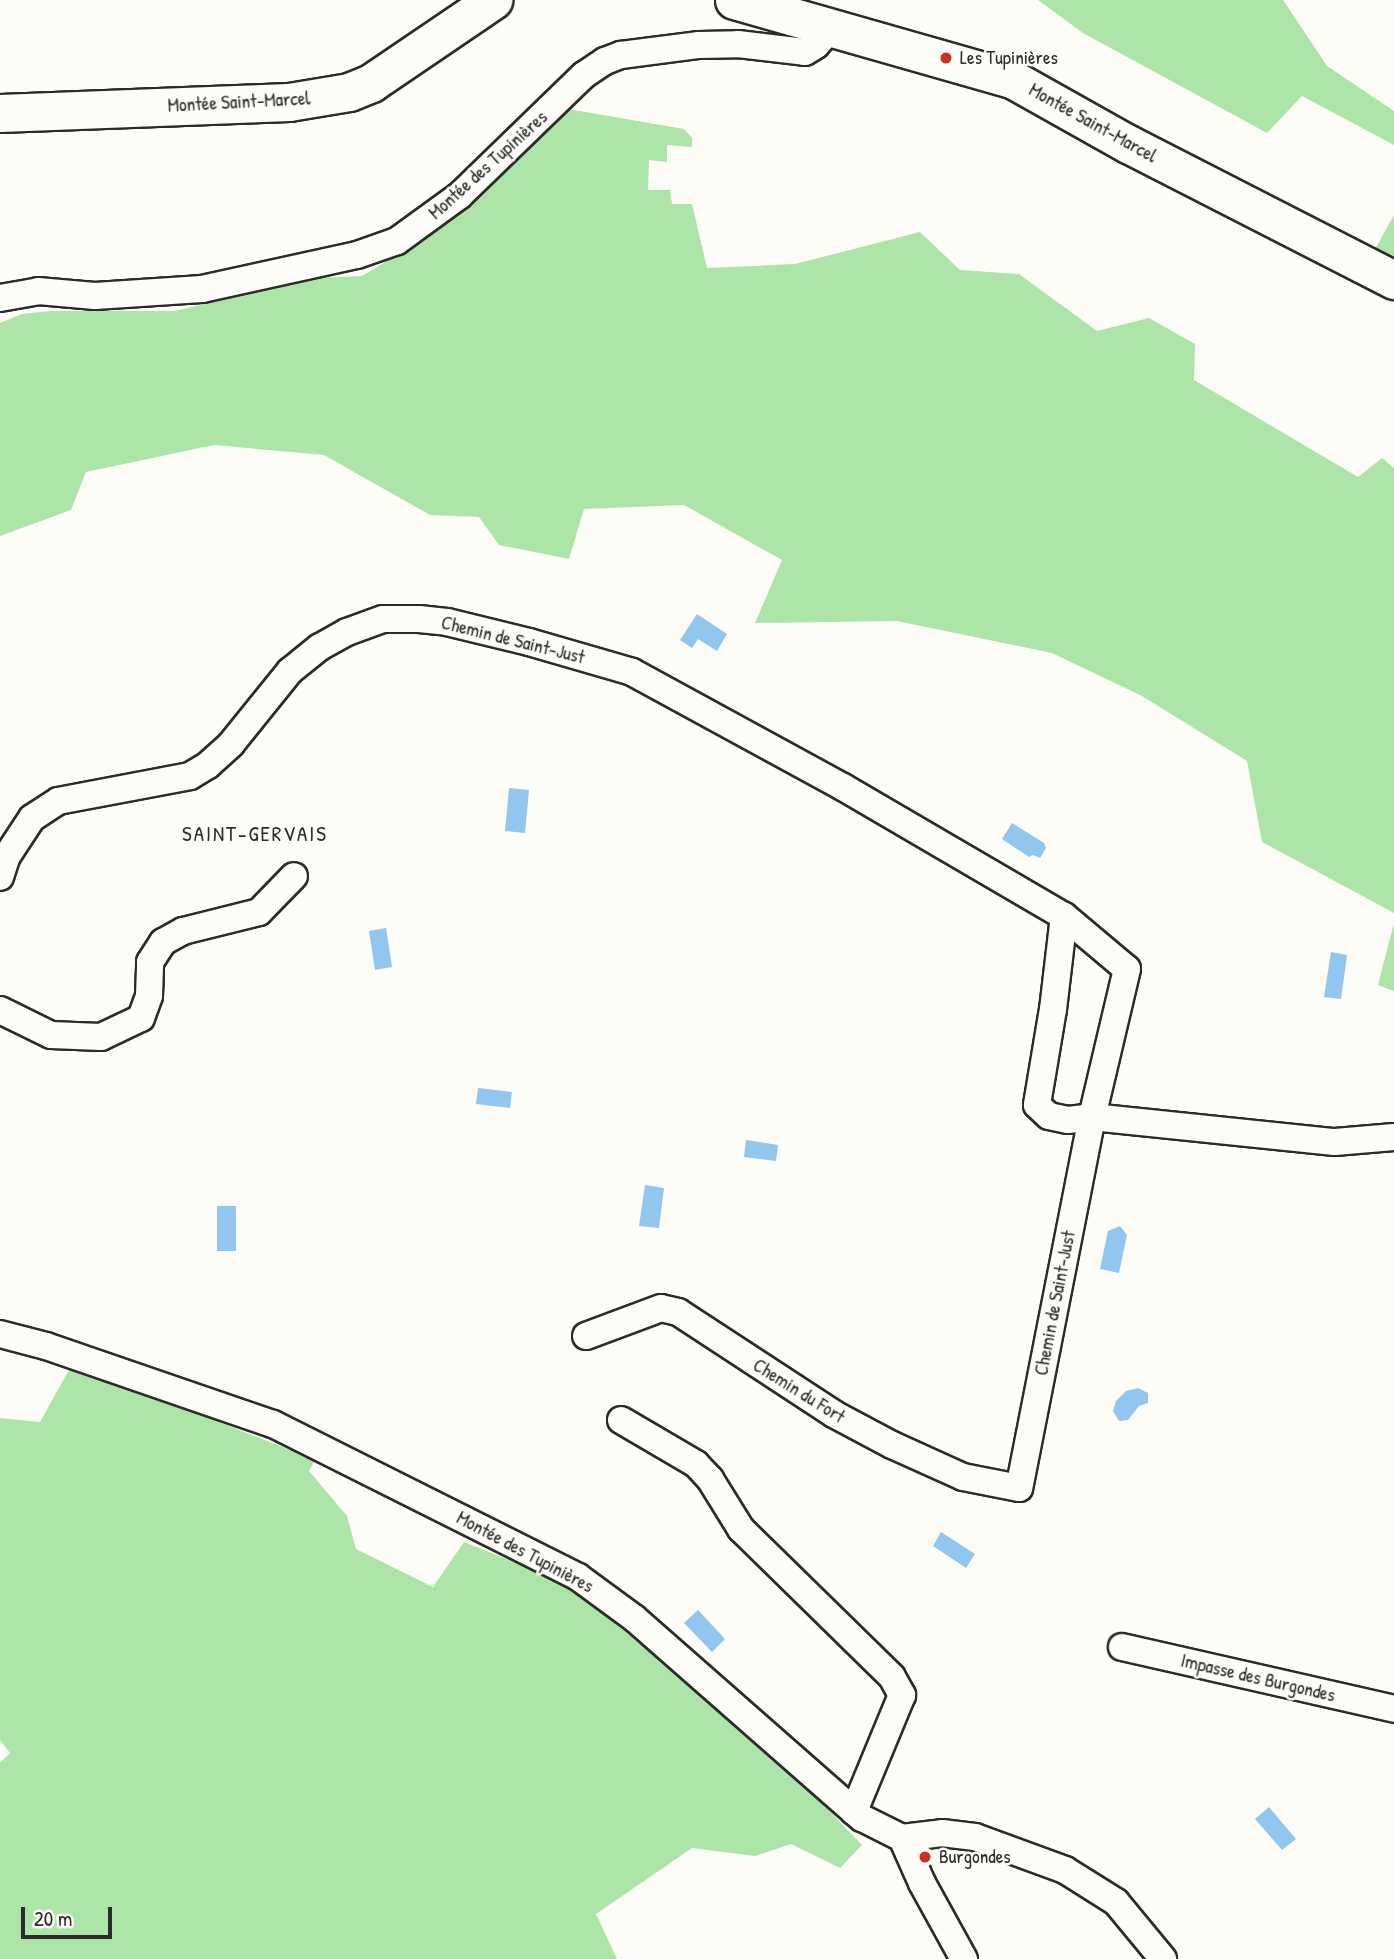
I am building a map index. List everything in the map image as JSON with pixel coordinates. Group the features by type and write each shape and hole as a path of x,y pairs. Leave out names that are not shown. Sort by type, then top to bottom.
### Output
{"main road":[{"name":"Montée Saint-Marcel","path":"0,113 289,102 349,92 371,83 493,0"},
{"name":"Montée Saint-Marcel","path":"734,0 1012,79 1128,144 1394,280"}],"street":[{"name":"Montée des Tupinières","path":"0,298 38,291 95,296 202,289 357,255 397,242 459,196 584,75 605,61 621,55 699,45 738,44 805,52 816,45 833,26"},
{"name":"Chemin de Saint-Just","path":"0,877 7,856 32,818 58,801 190,776 208,765 231,744 290,671 320,647 346,632 383,619 419,619 447,622 517,639 632,672 843,787 1064,916 1126,969 1092,1117 1019,1488"},
{"path":"0,1010 51,1035 101,1037 141,1018 149,996 150,962 163,942 183,931 259,912 293,876"},
{"path":"1064,916 1037,1105 1049,1116 1068,1119 1092,1117 1335,1142 1394,1137"},
{"name":"Chemin du Fort","path":"586,1336 661,1308 678,1312 834,1415 892,1446 963,1477 1019,1488"},
{"name":"Montée des Tupinières","path":"0,1334 58,1349 273,1424 578,1577 634,1618 854,1811 902,1838"},
{"path":"621,1420 696,1464 710,1479 741,1529 892,1678 902,1695 854,1811"},
{"name":"Impasse des Burgondes","path":"1122,1647 1394,1709"},
{"path":"964,1959 922,1883 902,1838 942,1833 975,1837 1017,1850 1065,1870 1116,1902 1163,1959"}],"green space":[{"path":"1038,0 1283,0 1327,66 1394,111 1394,145 1302,96 1267,133 1083,33"},
{"path":"568,109 684,129 692,138 692,147 667,145 667,162 649,160 648,190 670,190 672,204 692,204 707,268 795,264 920,232 960,270 1019,274 1097,331 1149,318 1195,344 1194,380 1358,477 1382,458 1394,468 1394,913 1262,842 1247,761 1142,696 1052,653 897,621 755,623 782,560 684,505 584,509 569,559 499,545 479,517 430,515 324,455 214,445 86,472 71,510 0,536 0,323 22,314 51,311 175,311 314,278 362,276 405,250 469,202 537,142"},
{"path":"1394,215 1394,262 1374,251"},
{"path":"1394,923 1394,991 1378,985"},
{"path":"69,1370 161,1399 315,1460 309,1471 347,1516 356,1549 433,1587 464,1542 546,1575 588,1601 680,1677 819,1800 862,1845 840,1868 791,1844 755,1856 692,1848 596,1914 617,1959 0,1959 0,1763 10,1753 0,1740 0,1418 40,1422"}],"water":[{"path":"697,614 727,634 717,651 698,639 692,648 680,640"},
{"path":"509,788 529,790 525,833 505,831"},
{"path":"1012,823 1044,843 1046,848 1040,858 1033,855 1029,857 1002,839"},
{"path":"386,928 392,967 375,970 369,931"},
{"path":"1331,952 1347,955 1341,999 1324,997"},
{"path":"478,1088 512,1092 510,1108 476,1104"},
{"path":"746,1140 778,1145 776,1161 744,1157"},
{"path":"645,1185 664,1188 659,1228 639,1226"},
{"path":"217,1206 236,1206 236,1251 217,1251"},
{"path":"1120,1226 1127,1235 1119,1273 1100,1269 1108,1231"},
{"path":"1138,1388 1148,1393 1148,1403 1139,1406 1128,1420 1119,1421 1113,1411 1116,1401 1126,1391"},
{"path":"941,1532 975,1554 966,1568 933,1546"},
{"path":"698,1610 725,1639 712,1652 684,1623"},
{"path":"1269,1807 1296,1839 1282,1850 1255,1819"}],"place":[{"name":"Les Tupinières","path":"946,58"},
{"name":"Burgondes","path":"925,1857"}],"district":[{"name":"SAINT-GERVAIS","path":"255,834"}]}
